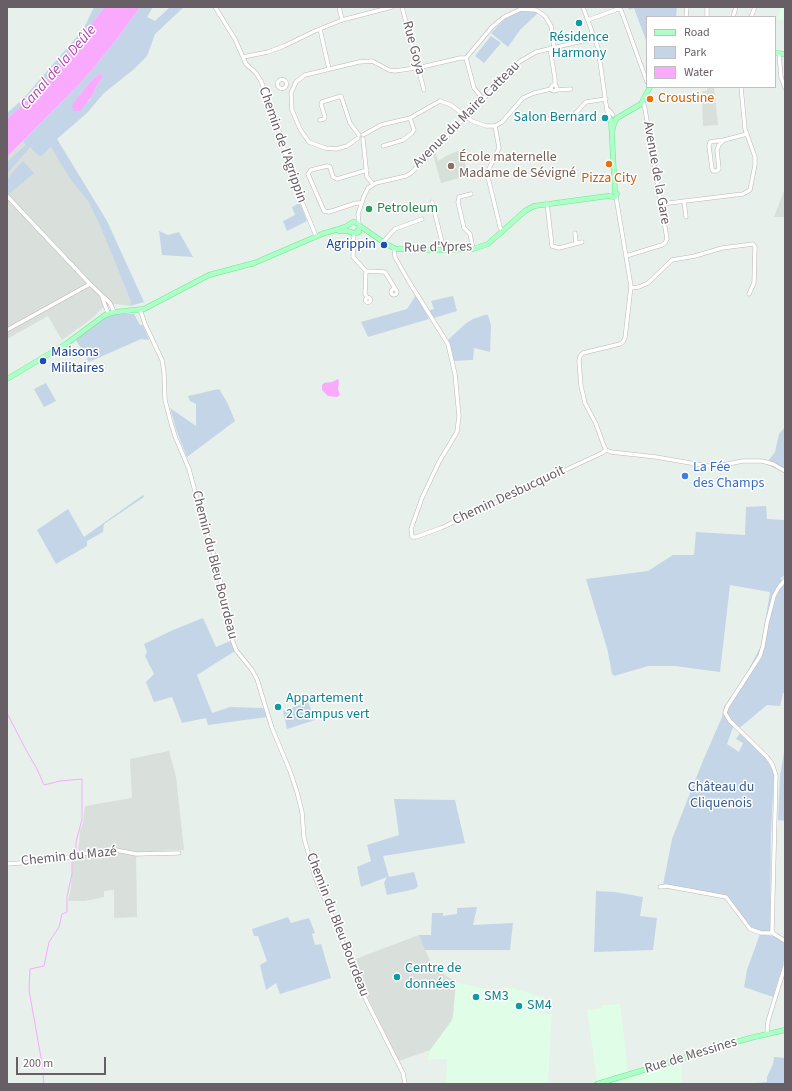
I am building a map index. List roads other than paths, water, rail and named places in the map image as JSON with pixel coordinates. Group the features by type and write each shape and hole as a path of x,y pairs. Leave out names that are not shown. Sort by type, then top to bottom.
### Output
{"main road":[{"path":"777,53 785,54"},
{"path":"614,195 612,147 613,118 638,106 643,101 650,88"},
{"name":"Rue d'Ypres","path":"359,225 394,248 444,250 473,249 486,245 527,210 534,206 614,195"},
{"path":"356,222 359,225 359,230 353,232 348,227 351,223 356,222"},
{"name":"Rue d'Ypres","path":"7,379 73,339 108,314 147,308 214,273 254,263 316,236 345,227 351,223"},
{"name":"Rue d'Ypres","path":"324,233 343,230 363,232 374,236"},
{"name":"Rue de Messines","path":"597,1084 785,1030"}],"street":[{"name":"Chemin de l'Agrippin","path":"215,7 228,27 246,64 256,73 261,81 276,120 288,162 302,202 316,236"},
{"path":"339,7 342,20"},
{"path":"243,57 264,53 284,46 342,20 392,7"},
{"name":"Rue Goya","path":"402,7 424,90"},
{"path":"583,7 598,49 606,101 613,118"},
{"path":"557,90 555,85 556,79 551,26 545,16 536,10 521,8 508,14 488,30 466,58 418,68 394,71 369,61 347,64 303,77 296,82 292,88 290,99 292,112 302,132 311,143 325,148 336,149 346,146 381,125 410,118 440,101 451,105 466,117 479,124 495,126 502,122 523,98 534,93 551,89 554,91 571,89"},
{"path":"588,20 618,9 622,10 646,79"},
{"path":"320,29 329,69"},
{"name":"Avenue du Maire Catteau","path":"373,184 406,176 411,173 519,62 533,53 595,38"},
{"path":"777,53 781,77 785,88"},
{"path":"466,58 473,86 476,92 483,99"},
{"path":"551,89 552,86 555,85"},
{"path":"286,86 292,88"},
{"path":"661,204 743,194 749,191 756,160 753,147 745,127 741,88"},
{"path":"320,120 324,118 321,104 322,102 341,96 350,123 361,137 368,178 373,184 366,192 358,214 351,223"},
{"path":"540,120 573,116 586,102 606,101"},
{"name":"Avenue de la Gare","path":"626,256 663,244 667,237 647,116 643,101"},
{"path":"383,146 405,139 413,132 414,130 410,118"},
{"path":"495,126 499,148 487,175 502,231"},
{"path":"724,140 719,145 717,150 719,169 717,171 713,171 709,143 711,141 724,140 747,134"},
{"path":"362,203 356,203 329,212 324,211 308,174 310,170 327,166 330,167 333,177 337,179 367,170"},
{"path":"471,194 460,197 458,202 464,228 470,234 473,249"},
{"path":"614,195 631,288 624,341 616,345 583,353 579,360 581,386 585,403 595,422 606,450 708,466 720,466 740,461 760,461 773,464 785,472"},
{"path":"7,196 101,296 112,304 114,312"},
{"path":"684,201 686,217"},
{"path":"432,202 444,250"},
{"path":"547,204 552,246 559,248 582,242"},
{"path":"358,214 359,225"},
{"path":"383,242 394,229 422,219"},
{"path":"353,232 353,257 355,261 366,271 385,272 396,290"},
{"path":"575,234 576,243"},
{"path":"631,288 641,287 648,283 672,260 695,256 722,248 753,244 756,247 754,283 749,294"},
{"name":"Chemin Desbucquoit","path":"394,248 396,257 405,275 448,344 455,374 458,416 457,432 439,462 424,492 411,529 411,536 416,538 441,528 606,450"},
{"path":"366,271 365,294 367,297"},
{"path":"7,330 90,284"},
{"path":"101,296 108,314"},
{"name":"Chemin du Bleu Bourdeau","path":"140,309 162,364 165,400 169,416 175,436 190,473 204,525 217,564 232,639 236,650 254,672 272,728 290,771 302,810 304,838 315,877 338,929 366,1000 403,1072 405,1084"},
{"path":"773,933 776,775 772,764 767,757 727,718 725,712 760,656 773,599 777,589 785,580"},
{"name":"Chemin du Mazé","path":"7,864 59,860 79,854 114,850 136,854 179,853"},
{"path":"660,887 666,886 724,896 729,900 750,929 761,933 773,933 785,941"},
{"path":"767,1034 768,1021 785,966"}],"water":[{"name":"Canal de la Deûle","path":"105,7 140,7 86,77 7,157 7,119 27,101 48,78"},
{"path":"100,73 103,76 93,95 80,111 74,111 72,106 77,98 89,83"},
{"path":"338,379 338,389 340,395 337,397 328,396 322,390 322,385"}],"waterway":[{"path":"7,713 44,785 60,781 82,779 82,819 76,842 76,852"},
{"path":"43,1069 29,990 30,969 44,966 49,942 59,927 62,914 67,912 67,897 72,874 72,857"},
{"path":"43,1073 44,1084"}],"place":[{"name":"Résidence Harmony","path":"579,23"},
{"name":"Croustine","path":"650,99"},
{"name":"Salon Bernard","path":"605,118"},
{"name":"Pizza City","path":"609,164"},
{"name":"École maternelle Madame de Sévigné","path":"451,166"},
{"name":"Petroleum","path":"369,209"},
{"name":"Agrippin","path":"384,245"},
{"name":"Maisons Militaires","path":"43,361"},
{"name":"La Fée des Champs","path":"685,476"},
{"name":"Appartement 2 Campus vert","path":"278,707"},
{"name":"Centre de données","path":"397,977"},
{"name":"SM3","path":"476,997"},
{"name":"SM4","path":"519,1006"}],"park label":[{"name":"Château du Cliquenois","path":"721,796"}]}
